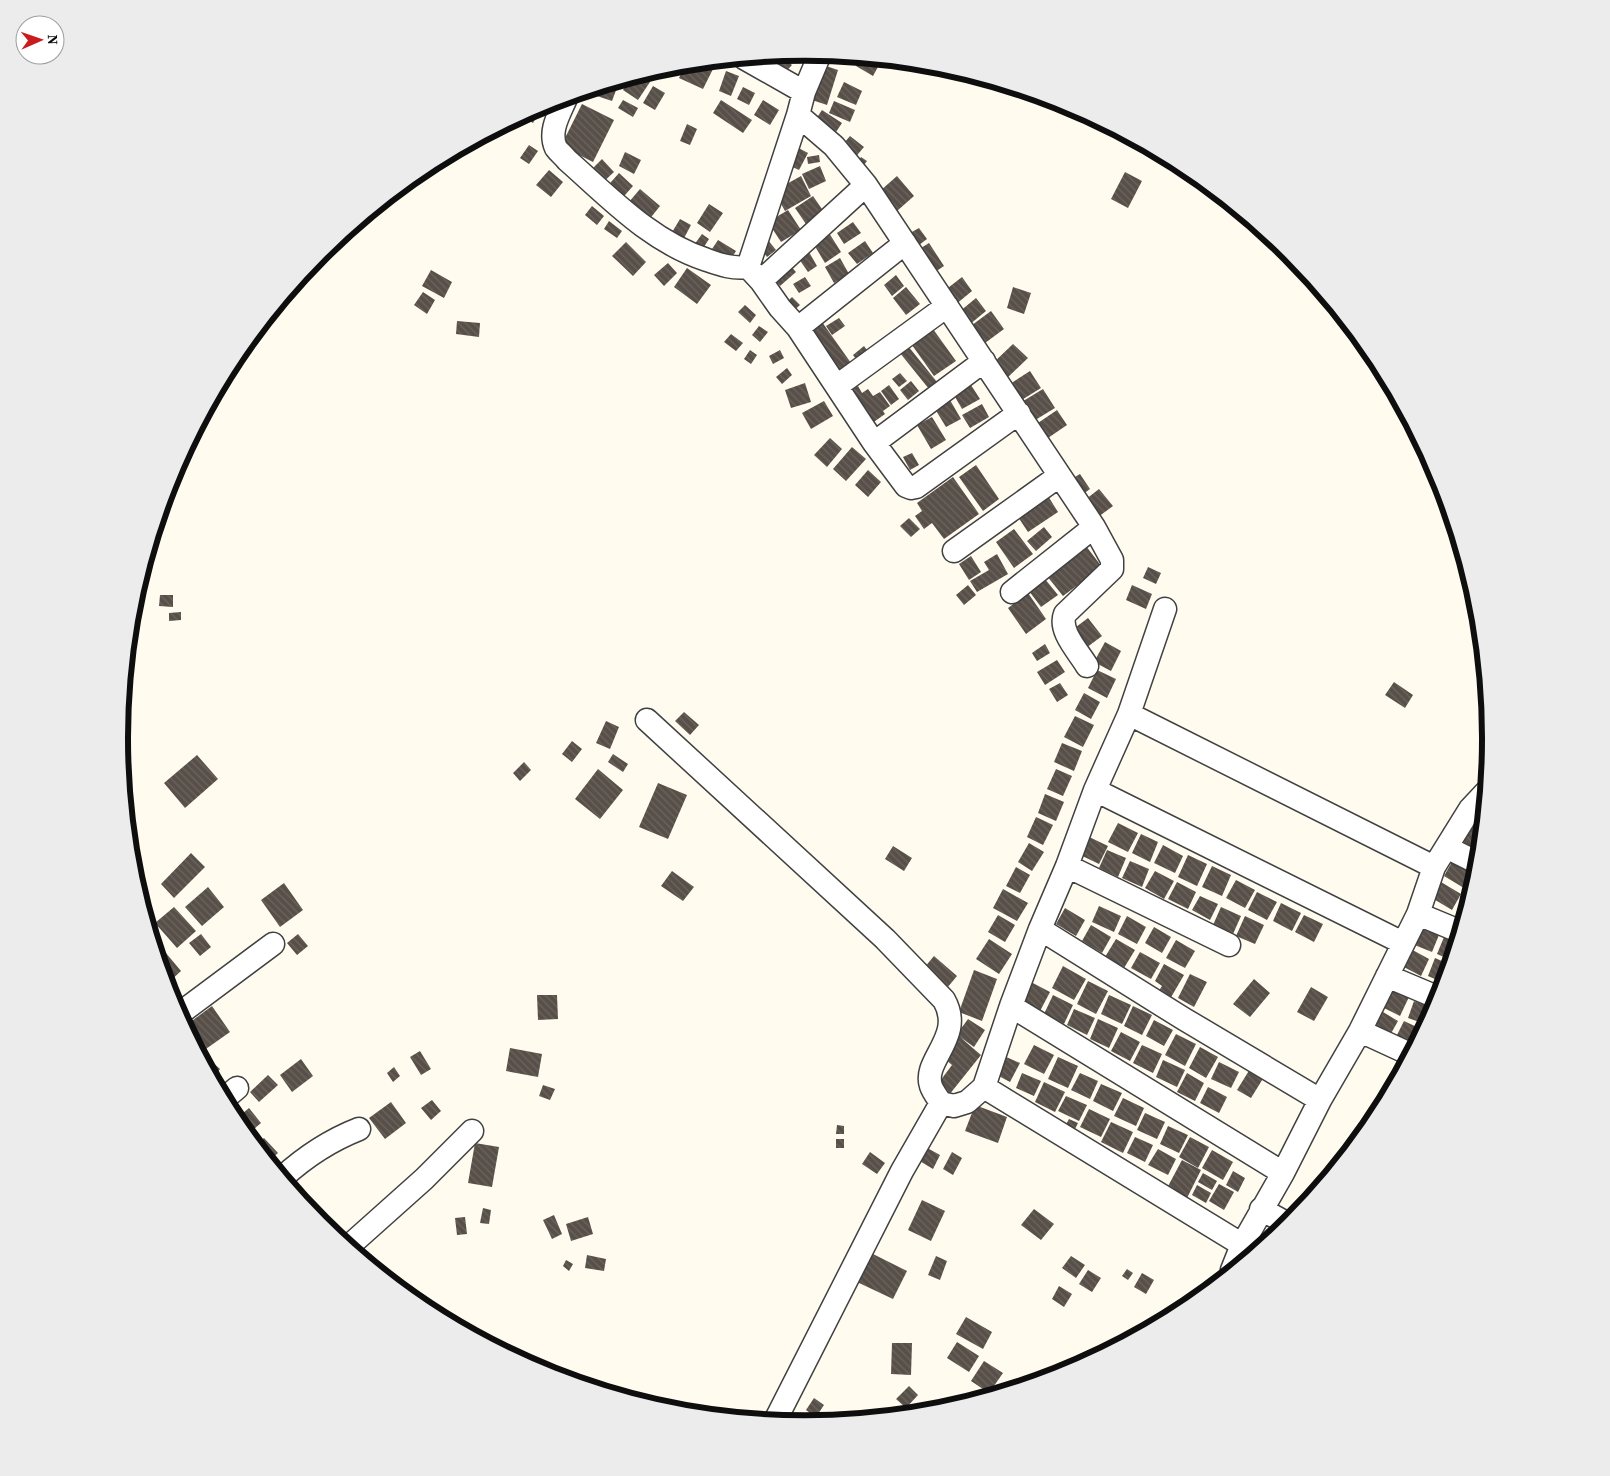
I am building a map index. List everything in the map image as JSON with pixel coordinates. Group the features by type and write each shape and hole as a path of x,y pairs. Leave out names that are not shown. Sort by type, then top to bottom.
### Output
{"street":[{"path":"755,274 804,92 817,62"},
{"path":"754,64 804,92"},
{"path":"562,107 554,126 556,148 639,224 683,251 755,274 780,308 798,328 874,442 906,486 916,488 1019,413"},
{"path":"798,115 834,146 866,185 1094,526 1112,560 1112,569 1065,614 1063,619 1065,632 1087,666"},
{"path":"755,274 866,185"},
{"path":"798,328 905,243"},
{"path":"837,386 948,306"},
{"path":"874,442 984,361"},
{"path":"954,551 1059,476"},
{"path":"1012,592 1094,526"},
{"path":"647,720 885,939 944,1000 949,1009 950,1029 932,1071 930,1081 931,1088 941,1103 954,1106 967,1102 984,1087 1011,1006 1040,929 1067,866 1095,790 1129,714 1166,609"},
{"path":"1129,714 1434,867"},
{"path":"1095,790 1403,943"},
{"path":"984,1087 1248,1248 1261,1209 1283,1173 1320,1100 1360,1031 1418,914 1434,867 1448,848 1470,809 1478,799"},
{"path":"1448,848 1471,859"},
{"path":"1067,866 1229,945"},
{"path":"1418,914 1454,929"},
{"path":"1040,929 1184,1020 1320,1100"},
{"path":"185,1009 273,944"},
{"path":"1387,976 1431,995"},
{"path":"1011,1006 1283,1173"},
{"path":"1360,1031 1404,1051"},
{"path":"779,1414 902,1171 941,1103"},
{"path":"287,1173 321,1148 342,1135 359,1128"},
{"path":"353,1242 424,1179 472,1131"},
{"path":"1261,1209 1281,1220"}],"building":[{"path":"788,62 792,65 780,78 763,63"},
{"path":"817,63 838,70 827,105 806,98"},
{"path":"857,64 879,66 873,76 856,66"},
{"path":"714,68 703,89 679,78 682,73"},
{"path":"726,71 739,76 731,96 719,91"},
{"path":"647,80 650,82 638,100 623,90 626,85 630,84"},
{"path":"844,82 862,91 856,105 837,97"},
{"path":"653,86 665,93 655,110 643,103"},
{"path":"743,87 755,93 749,105 737,99"},
{"path":"617,88 612,101 594,95"},
{"path":"623,100 638,108 633,117 618,108"},
{"path":"721,100 752,120 743,133 713,113"},
{"path":"763,100 779,110 770,125 754,115"},
{"path":"834,101 855,110 850,122 829,113"},
{"path":"582,104 614,120 593,162 561,146"},
{"path":"822,110 842,123 832,138 812,125"},
{"path":"687,124 697,129 690,145 680,141"},
{"path":"850,136 864,147 853,160 839,149"},
{"path":"529,145 538,151 529,164 520,158"},
{"path":"793,145 808,153 799,170 784,163"},
{"path":"625,152 641,160 634,174 619,166"},
{"path":"819,155 820,162 808,164 807,157"},
{"path":"861,157 867,161 860,170 855,166"},
{"path":"602,159 614,172 599,186 587,174"},
{"path":"820,166 826,181 809,189 802,174"},
{"path":"549,170 563,182 551,197 536,185"},
{"path":"1125,172 1142,181 1128,208 1111,199"},
{"path":"619,173 633,186 618,203 604,190"},
{"path":"801,176 811,196 785,211 774,191"},
{"path":"897,176 914,196 897,211 880,191"},
{"path":"640,189 660,206 644,226 623,209"},
{"path":"813,196 824,212 806,224 795,208"},
{"path":"709,204 723,213 710,232 697,223"},
{"path":"592,206 604,216 597,225 585,215"},
{"path":"788,210 801,230 781,242 768,222"},
{"path":"680,219 691,225 683,240 671,234"},
{"path":"609,221 622,231 617,238 604,229"},
{"path":"853,222 861,233 844,244 837,233"},
{"path":"919,228 927,239 919,245 910,233"},
{"path":"829,233 841,252 825,263 813,243"},
{"path":"702,234 709,239 702,250 694,245"},
{"path":"718,240 736,251 728,264 710,252"},
{"path":"768,240 776,250 767,257 759,247"},
{"path":"865,241 873,253 857,264 848,253"},
{"path":"626,242 646,262 633,276 612,256"},
{"path":"929,243 944,266 929,276 913,253"},
{"path":"809,252 817,266 808,272 799,259"},
{"path":"840,258 849,274 834,283 825,267"},
{"path":"668,263 677,273 664,286 654,275"},
{"path":"789,264 796,272 780,286 773,278"},
{"path":"687,268 711,285 697,304 674,287"},
{"path":"431,270 452,282 444,298 422,286"},
{"path":"896,275 904,286 892,296 884,285"},
{"path":"805,277 811,286 799,293 793,284"},
{"path":"962,277 972,291 955,305 944,291"},
{"path":"906,287 920,304 906,315 893,298"},
{"path":"1013,287 1031,293 1024,314 1007,308"},
{"path":"423,292 435,300 427,314 414,305"},
{"path":"792,297 800,305 791,313 784,305"},
{"path":"976,298 986,311 969,325 959,312"},
{"path":"745,305 756,315 750,323 738,312"},
{"path":"991,311 1004,329 981,346 968,328"},
{"path":"839,318 845,326 832,335 826,326"},
{"path":"457,321 480,323 479,337 456,334"},
{"path":"822,322 851,363 833,376 804,335"},
{"path":"759,326 768,332 760,342 752,335"},
{"path":"933,329 956,361 934,376 912,345"},
{"path":"731,334 743,343 736,351 724,342"},
{"path":"1013,344 1028,358 1006,379 992,364"},
{"path":"864,346 871,355 860,364 853,355"},
{"path":"908,346 937,382 929,389 900,353"},
{"path":"750,350 757,355 751,364 744,359"},
{"path":"780,350 784,358 773,364 769,356"},
{"path":"787,368 792,375 782,384 776,377"},
{"path":"1030,371 1041,388 1020,401 1010,384"},
{"path":"900,373 907,381 899,387 892,379"},
{"path":"911,381 919,391 908,400 900,390"},
{"path":"805,383 811,402 791,408 785,390"},
{"path":"889,385 899,399 891,405 881,391"},
{"path":"971,385 980,399 962,409 954,395"},
{"path":"858,386 862,393 868,389 873,396 880,392 890,406 883,411 885,414 871,424 847,392"},
{"path":"1043,389 1055,408 1032,422 1020,403"},
{"path":"950,400 961,419 946,427 935,409"},
{"path":"824,401 833,416 811,429 802,413"},
{"path":"982,404 989,417 970,428 962,415"},
{"path":"1057,410 1067,425 1048,438 1038,423"},
{"path":"932,417 946,440 931,449 917,425"},
{"path":"830,438 842,449 827,467 814,455"},
{"path":"852,447 866,459 846,481 833,469"},
{"path":"912,453 919,465 910,470 903,457"},
{"path":"976,465 999,499 983,511 959,477"},
{"path":"868,470 881,482 868,497 855,485"},
{"path":"1080,474 1090,489 1079,497 1068,481"},
{"path":"953,477 979,514 944,539 932,523 924,529 915,516 922,511 917,503"},
{"path":"1099,489 1113,506 1094,520 1081,503"},
{"path":"1048,496 1058,512 1028,532 1018,517"},
{"path":"909,518 920,529 911,537 900,526"},
{"path":"1044,527 1052,537 1036,551 1027,541"},
{"path":"1014,529 1033,554 1014,568 996,542"},
{"path":"1086,546 1102,567 1063,596 1047,576"},
{"path":"997,554 1008,574 977,592 970,581 989,570 984,562"},
{"path":"971,556 981,572 969,580 959,564"},
{"path":"1148,567 1161,573 1156,584 1143,578"},
{"path":"1045,579 1058,595 1041,607 1029,591"},
{"path":"968,585 976,595 964,605 956,595"},
{"path":"1132,585 1152,594 1146,609 1126,600"},
{"path":"1028,593 1046,619 1026,634 1008,608"},
{"path":"160,595 173,595 173,607 159,606"},
{"path":"181,612 181,620 169,621 169,613"},
{"path":"1088,618 1102,636 1086,648 1072,630"},
{"path":"1105,642 1121,651 1111,671 1094,662"},
{"path":"1045,644 1050,653 1037,661 1032,653"},
{"path":"1057,660 1065,672 1045,685 1037,672"},
{"path":"1097,670 1116,679 1107,698 1088,688"},
{"path":"1394,682 1413,695 1405,708 1385,695"},
{"path":"1060,683 1068,695 1057,702 1049,689"},
{"path":"1084,693 1100,702 1091,719 1075,710"},
{"path":"684,712 699,725 690,735 675,721"},
{"path":"1075,716 1094,725 1083,747 1064,737"},
{"path":"606,721 619,727 610,749 596,743"},
{"path":"572,741 582,749 572,762 562,754"},
{"path":"1062,743 1082,751 1074,771 1054,762"},
{"path":"613,754 628,764 623,772 608,762"},
{"path":"197,755 218,779 185,808 164,783"},
{"path":"524,762 531,770 520,781 513,773"},
{"path":"598,769 623,790 600,819 575,799"},
{"path":"1056,769 1072,776 1063,796 1047,789"},
{"path":"658,783 687,795 668,839 639,827"},
{"path":"1045,794 1064,802 1056,821 1038,813"},
{"path":"1478,808 1477,819 1471,815"},
{"path":"1036,817 1053,825 1043,845 1027,837"},
{"path":"1118,823 1138,833 1128,852 1108,842"},
{"path":"1472,827 1476,829 1472,849 1463,843"},
{"path":"1083,834 1108,846 1099,864 1074,852"},
{"path":"1141,834 1158,842 1150,862 1132,853"},
{"path":"1029,843 1044,852 1032,871 1018,862"},
{"path":"1163,845 1183,856 1175,873 1154,863"},
{"path":"893,846 912,858 904,871 885,859"},
{"path":"1107,850 1126,858 1118,877 1099,868"},
{"path":"191,853 205,867 174,898 161,884"},
{"path":"1188,855 1207,864 1197,886 1178,877"},
{"path":"1453,860 1469,870 1464,888 1444,876"},
{"path":"1130,861 1149,869 1142,887 1122,878"},
{"path":"1212,866 1231,875 1222,896 1202,887"},
{"path":"1016,867 1030,875 1020,893 1006,886"},
{"path":"672,871 694,887 683,901 661,886"},
{"path":"1155,871 1174,881 1164,899 1145,888"},
{"path":"1236,880 1255,890 1245,908 1226,898"},
{"path":"1177,882 1196,892 1188,909 1168,899"},
{"path":"1441,882 1461,894 1452,910 1432,898"},
{"path":"284,883 303,910 280,927 261,900"},
{"path":"208,887 224,907 202,926 185,907"},
{"path":"1003,889 1028,903 1017,921 993,908"},
{"path":"1257,892 1277,902 1267,920 1248,910"},
{"path":"1200,896 1218,904 1210,920 1192,910"},
{"path":"1281,903 1301,913 1292,931 1273,921"},
{"path":"1099,906 1121,916 1114,932 1092,922"},
{"path":"174,907 196,931 177,948 155,923"},
{"path":"1221,907 1241,916 1233,934 1213,925"},
{"path":"1065,908 1085,920 1076,936 1056,924"},
{"path":"998,915 1015,925 1005,942 988,932"},
{"path":"1304,915 1323,924 1314,942 1295,932"},
{"path":"1127,916 1146,927 1137,944 1118,934"},
{"path":"1245,916 1264,925 1255,944 1236,936"},
{"path":"1091,925 1111,937 1102,953 1082,941"},
{"path":"1154,927 1171,937 1162,953 1145,943"},
{"path":"1419,927 1439,935 1432,952 1412,944"},
{"path":"201,934 211,947 200,956 189,943"},
{"path":"298,934 308,946 297,955 287,943"},
{"path":"1444,937 1451,940 1445,958 1437,954"},
{"path":"989,939 1012,954 999,974 976,959"},
{"path":"1116,939 1135,950 1124,968 1105,957"},
{"path":"1176,940 1195,951 1185,968 1166,958"},
{"path":"1409,948 1429,959 1421,976 1400,965"},
{"path":"1140,952 1160,963 1151,979 1131,968"},
{"path":"166,953 181,971 173,979 164,956"},
{"path":"934,956 957,976 942,994 919,974"},
{"path":"1435,958 1444,962 1437,980 1428,976"},
{"path":"1164,964 1184,975 1170,999 1158,992 1162,986 1155,981"},
{"path":"1063,966 1086,979 1074,1000 1052,988"},
{"path":"974,970 997,979 982,1021 959,1012"},
{"path":"1190,974 1207,982 1194,1007 1178,998"},
{"path":"1254,979 1270,993 1250,1017 1233,1004"},
{"path":"1029,981 1050,992 1039,1013 1018,1002"},
{"path":"1088,981 1108,991 1096,1014 1077,1004"},
{"path":"1387,986 1409,997 1400,1016 1378,1005"},
{"path":"1311,987 1328,997 1314,1021 1297,1012"},
{"path":"537,995 557,995 558,1019 538,1020"},
{"path":"1053,995 1073,1005 1064,1024 1044,1014"},
{"path":"1109,995 1131,1005 1122,1024 1101,1014"},
{"path":"1414,1001 1426,1005 1419,1022 1408,1018"},
{"path":"212,1006 230,1032 205,1050 191,1022"},
{"path":"1133,1006 1152,1015 1142,1035 1124,1026"},
{"path":"1074,1009 1095,1018 1087,1035 1067,1025"},
{"path":"1378,1009 1398,1021 1389,1037 1369,1025"},
{"path":"968,1019 985,1030 974,1047 960,1037 981,1055 949,1095 937,1085 952,1065 941,1056"},
{"path":"1098,1019 1118,1028 1109,1048 1090,1039"},
{"path":"1154,1020 1173,1030 1164,1046 1146,1036"},
{"path":"1404,1021 1417,1027 1409,1043 1396,1037"},
{"path":"1121,1032 1140,1042 1130,1061 1111,1051"},
{"path":"1176,1034 1196,1044 1185,1066 1165,1055"},
{"path":"1034,1045 1054,1055 1044,1074 1024,1064"},
{"path":"1142,1045 1162,1054 1153,1073 1133,1063"},
{"path":"1200,1047 1218,1057 1206,1078 1189,1068"},
{"path":"510,1048 542,1054 538,1077 506,1071"},
{"path":"420,1051 431,1069 421,1075 410,1057"},
{"path":"1004,1056 1020,1063 1010,1082 995,1074"},
{"path":"1058,1057 1078,1066 1068,1088 1048,1079"},
{"path":"301,1059 313,1076 292,1092 280,1075"},
{"path":"1163,1060 1185,1070 1177,1087 1156,1077"},
{"path":"211,1061 220,1069 217,1073"},
{"path":"1219,1062 1239,1072 1231,1088 1211,1079"},
{"path":"394,1067 400,1076 393,1082 387,1073"},
{"path":"1250,1069 1264,1077 1251,1098 1237,1090"},
{"path":"1022,1073 1041,1081 1034,1096 1016,1088"},
{"path":"1080,1073 1098,1081 1090,1099 1071,1090"},
{"path":"1187,1073 1204,1083 1195,1101 1177,1092"},
{"path":"268,1075 278,1085 259,1102 250,1092"},
{"path":"1044,1082 1065,1092 1055,1112 1035,1102"},
{"path":"1101,1084 1122,1093 1113,1111 1093,1101"},
{"path":"543,1085 555,1089 550,1100 539,1096"},
{"path":"1208,1087 1227,1097 1219,1113 1200,1103"},
{"path":"1066,1096 1087,1105 1079,1121 1058,1111"},
{"path":"1123,1098 1144,1108 1136,1126 1114,1116"},
{"path":"432,1100 441,1111 431,1120 421,1108"},
{"path":"391,1102 406,1123 385,1139 369,1118"},
{"path":"975,1105 1007,1117 998,1143 965,1131"},
{"path":"249,1108 261,1123 253,1130 242,1114"},
{"path":"1089,1109 1110,1119 1101,1137 1080,1127"},
{"path":"1145,1113 1165,1122 1157,1139 1137,1130"},
{"path":"1069,1119 1078,1123 1073,1133 1064,1128"},
{"path":"1111,1122 1133,1132 1123,1153 1101,1142"},
{"path":"837,1125 844,1126 844,1134 836,1134"},
{"path":"1168,1126 1188,1135 1179,1153 1160,1144"},
{"path":"1135,1137 1153,1145 1145,1162 1127,1153"},
{"path":"1190,1137 1209,1147 1198,1168 1179,1157"},
{"path":"264,1138 278,1153 274,1157 261,1141"},
{"path":"836,1139 844,1139 844,1148 836,1148"},
{"path":"475,1143 499,1147 492,1187 468,1183"},
{"path":"920,1144 940,1155 933,1169 913,1157"},
{"path":"1158,1149 1176,1159 1168,1175 1148,1165"},
{"path":"1212,1150 1233,1162 1223,1180 1202,1168"},
{"path":"870,1152 885,1163 877,1174 862,1164"},
{"path":"952,1152 962,1158 953,1175 943,1169"},
{"path":"1182,1160 1201,1170 1186,1200 1166,1190"},
{"path":"1233,1171 1245,1178 1238,1192 1226,1185"},
{"path":"1203,1173 1217,1181 1212,1190 1198,1182"},
{"path":"1219,1184 1234,1192 1224,1210 1209,1201"},
{"path":"1197,1185 1211,1193 1206,1203 1192,1195"},
{"path":"922,1200 945,1211 931,1241 908,1230"},
{"path":"483,1208 491,1210 489,1224 480,1223"},
{"path":"1034,1209 1054,1224 1041,1240 1021,1225"},
{"path":"554,1215 562,1234 552,1239 543,1220"},
{"path":"465,1217 467,1234 457,1235 455,1218"},
{"path":"588,1217 593,1234 571,1241 566,1224"},
{"path":"871,1253 907,1271 893,1299 857,1282"},
{"path":"587,1255 606,1259 604,1271 585,1268"},
{"path":"936,1256 947,1261 940,1280 928,1275"},
{"path":"1071,1256 1085,1265 1076,1278 1062,1268"},
{"path":"566,1260 573,1264 569,1271 563,1266"},
{"path":"1127,1269 1133,1273 1128,1280 1122,1276"},
{"path":"1088,1270 1101,1278 1092,1292 1079,1284"},
{"path":"1142,1273 1154,1280 1146,1294 1134,1287"},
{"path":"1059,1286 1072,1294 1064,1307 1052,1299"},
{"path":"966,1317 992,1332 983,1349 956,1334"},
{"path":"957,1342 979,1356 969,1372 947,1358"},
{"path":"892,1343 912,1343 911,1375 891,1374"},
{"path":"984,1361 1003,1373 992,1388 985,1390 971,1381"},
{"path":"909,1386 918,1395 907,1407 905,1407 896,1399"},
{"path":"814,1398 824,1405 818,1414 813,1415 806,1410"}]}
